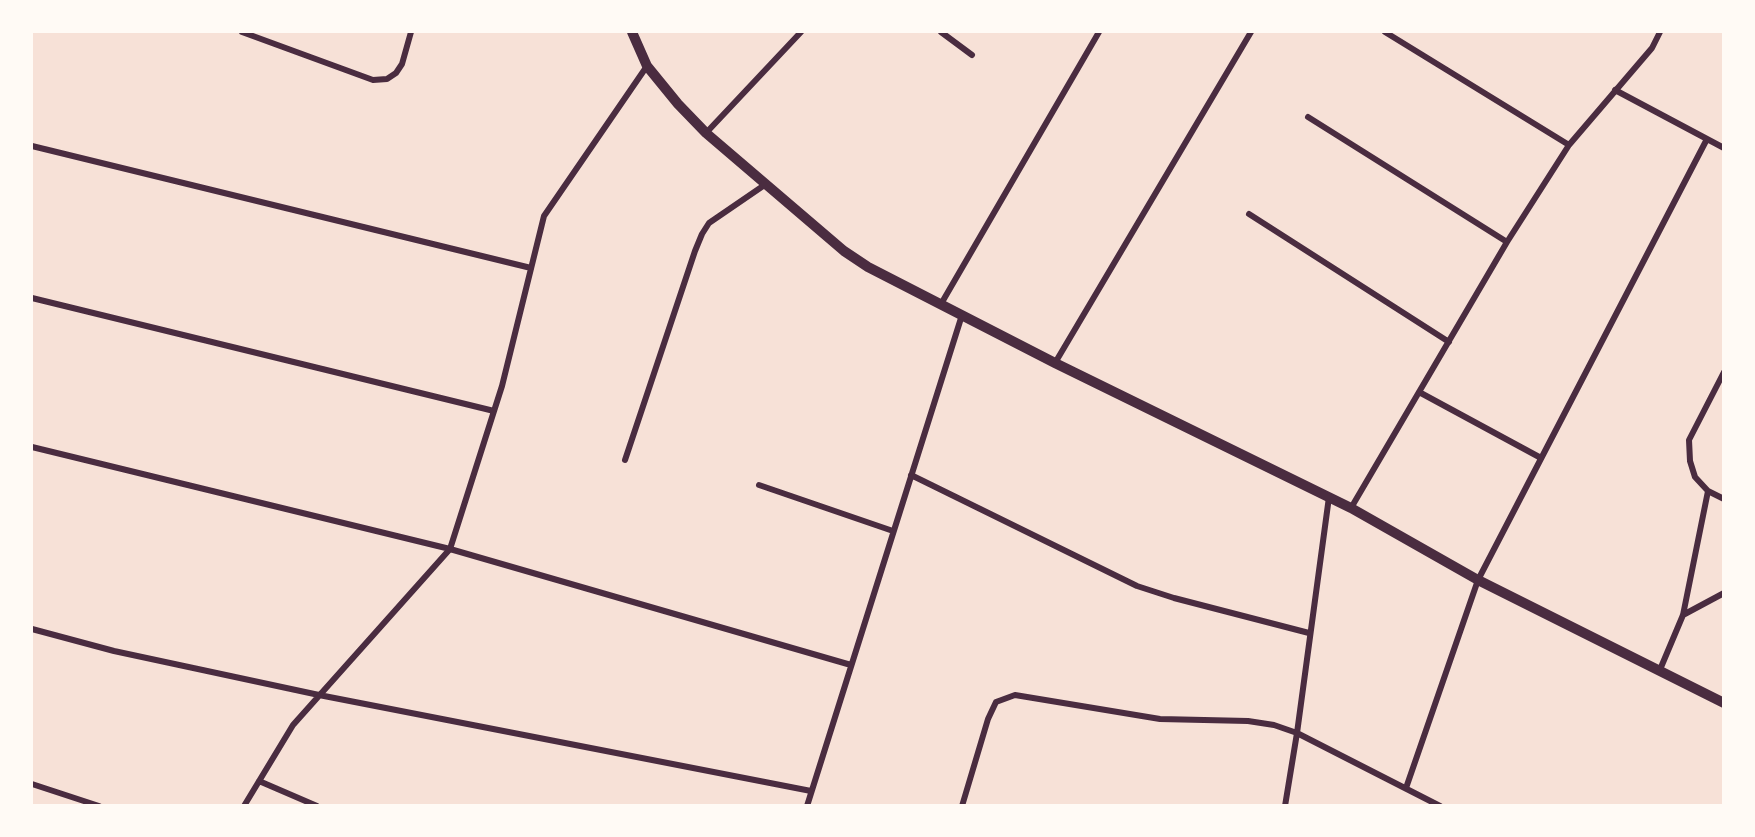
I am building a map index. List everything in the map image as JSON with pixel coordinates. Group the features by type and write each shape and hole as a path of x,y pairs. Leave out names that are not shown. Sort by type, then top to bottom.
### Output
{"street":[{"path":"242,32 373,80 387,79 396,73 402,64 411,32"},
{"path":"632,32 647,66 678,104 706,133 844,251 868,267 1055,363 1329,497 1478,580 1724,703"},
{"path":"706,133 801,32"},
{"path":"941,32 972,55"},
{"path":"941,304 1099,32"},
{"path":"1055,363 1251,32"},
{"path":"1385,32 1569,145"},
{"path":"1350,508 1507,242 1569,145 1652,48 1660,32"},
{"path":"244,806 293,725 450,549 502,386 544,216 647,66"},
{"path":"1615,90 1724,148"},
{"path":"1308,117 1507,242"},
{"path":"1406,788 1478,580 1707,139"},
{"path":"32,146 531,268"},
{"path":"625,460 695,251 709,223 766,184"},
{"path":"1250,214 1449,342"},
{"path":"32,298 494,411"},
{"path":"807,806 962,315"},
{"path":"1724,372 1689,440 1690,461 1695,477 1708,491 1724,499"},
{"path":"1419,392 1541,458"},
{"path":"32,447 450,549 851,665"},
{"path":"911,475 1137,586 1174,598 1309,633"},
{"path":"759,485 893,531"},
{"path":"1659,672 1683,615 1708,491"},
{"path":"1285,806 1329,497"},
{"path":"1683,615 1724,593"},
{"path":"32,629 114,651 319,694 811,791"},
{"path":"962,806 988,719 996,702 1015,695 1160,719 1248,721 1274,725 1297,733 1440,806"},
{"path":"259,781 317,806"},
{"path":"32,784 99,806"}]}
